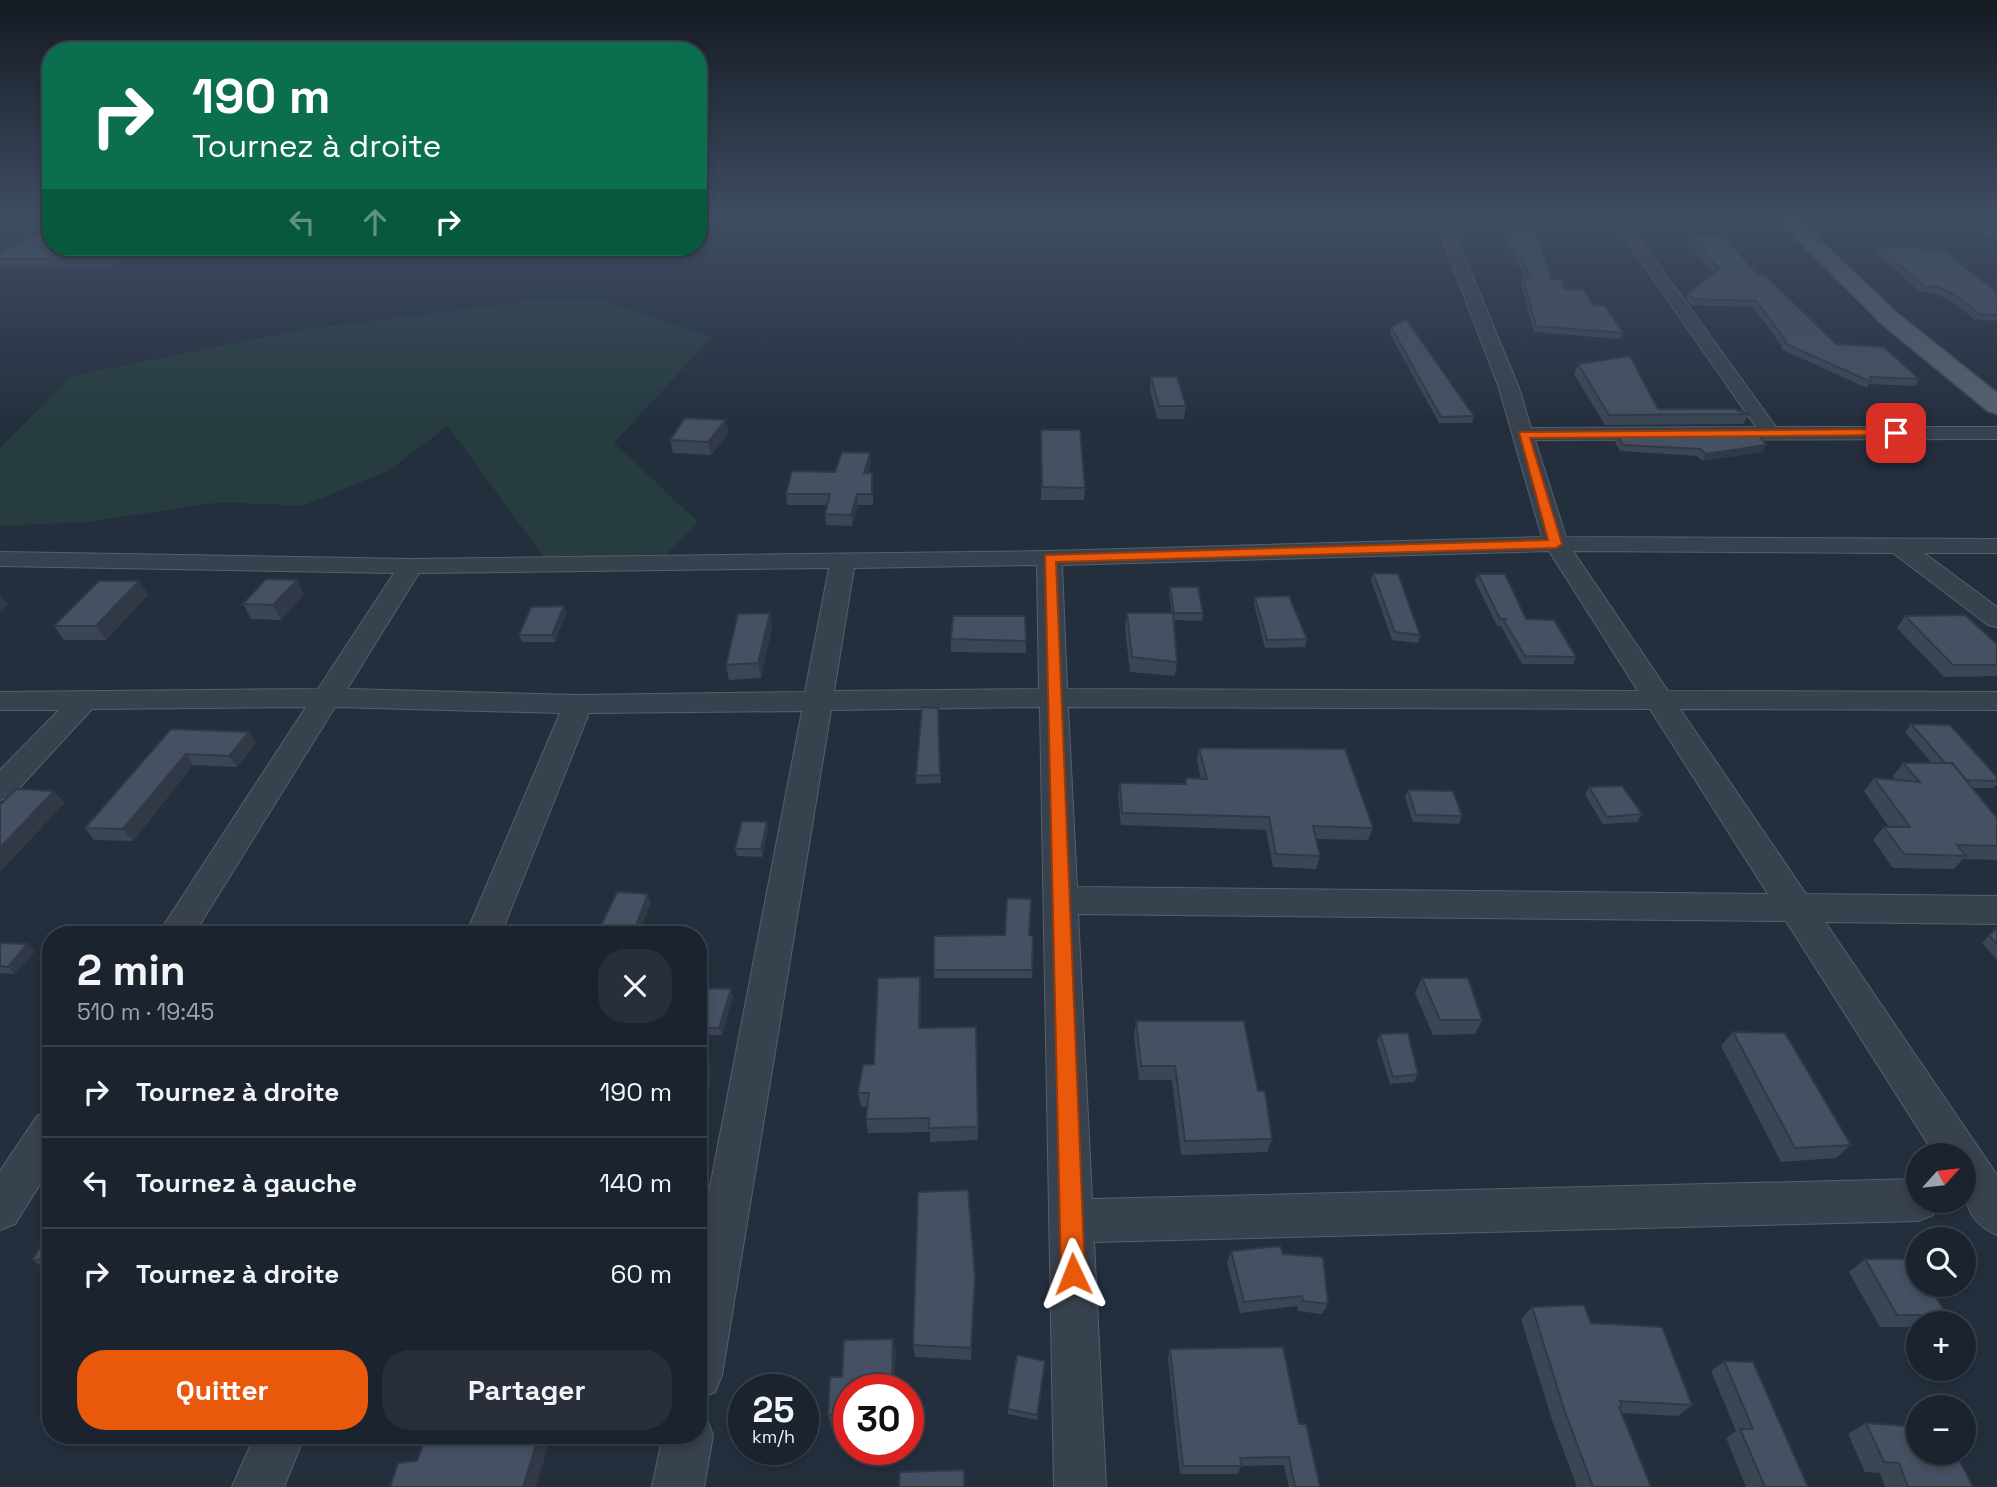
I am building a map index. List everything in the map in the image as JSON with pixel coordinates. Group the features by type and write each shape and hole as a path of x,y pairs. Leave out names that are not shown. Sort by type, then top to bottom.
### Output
{"main road":[{"path":"1856,286 1890,319 1997,406"}],"street":[{"path":"1469,286 1509,388 1556,544 1951,1143"},
{"path":"1666,286 1770,433"},
{"path":"1523,434 1997,433"},
{"path":"0,559 411,566 1049,558 1556,544 1997,546"},
{"path":"1897,544 1997,619"},
{"path":"1049,558 1080,1487"},
{"path":"707,1324 844,559"},
{"path":"181,926 411,566"},
{"path":"0,701 326,698 578,704 1054,698 1997,701"},
{"path":"0,789 85,700"},
{"path":"487,926 578,704"},
{"path":"1060,900 1997,910"},
{"path":"0,1209 42,1144"},
{"path":"1976,1184 1986,1202"},
{"path":"1071,1221 1906,1200"},
{"path":"258,1487 275,1444"},
{"path":"678,1487 686,1444"}],"green space":[{"path":"597,298 712,337 614,443 698,522 662,558 545,559 448,426 388,471 302,506 222,502 86,522 0,526 0,448 71,376 299,330 547,299"}],"building":[{"path":"1525,286 1563,286 1564,289 1584,290 1593,305 1605,306 1623,333 1536,326"},
{"path":"1697,286 1777,286 1836,344 1884,347 1919,379 1870,377 1871,382 1784,343 1786,341 1756,301 1693,299 1689,293"},
{"path":"1930,286 1990,286 1997,292 1997,315 1979,314 1961,299 1938,287"},
{"path":"1406,319 1474,416 1441,417 1391,327"},
{"path":"1630,356 1658,409 1734,409 1749,414 1609,415 1578,364"},
{"path":"1151,377 1177,377 1186,406 1159,406"},
{"path":"685,418 726,420 708,442 670,440"},
{"path":"1041,430 1080,430 1085,488 1042,487"},
{"path":"1618,436 1760,436 1766,445 1706,454 1700,449 1623,445"},
{"path":"842,452 870,453 864,473 872,473 872,494 857,494 851,515 825,514 830,494 786,494 792,471 835,472"},
{"path":"1373,573 1398,574 1420,635 1395,632"},
{"path":"1478,574 1505,574 1526,619 1554,620 1576,657 1525,656 1503,619 1500,619"},
{"path":"266,579 297,580 273,605 243,604"},
{"path":"99,581 139,581 96,626 54,626"},
{"path":"1170,587 1198,587 1203,613 1174,613"},
{"path":"1289,596 1307,639 1267,640 1255,597"},
{"path":"564,606 552,635 519,635 531,607"},
{"path":"770,613 758,663 726,665 738,614"},
{"path":"1127,613 1173,613 1177,662 1132,657"},
{"path":"1965,615 1997,644 1997,665 1953,665 1905,616"},
{"path":"953,616 1025,616 1026,641 951,639"},
{"path":"922,707 938,708 940,775 916,776"},
{"path":"1911,724 1950,725 1997,777 1997,781 1966,780 1952,763 1945,763"},
{"path":"171,729 249,732 229,756 186,754 123,829 85,828"},
{"path":"1199,748 1345,749 1373,828 1313,826 1320,856 1276,854 1269,817 1122,813 1120,783 1186,784 1186,778 1207,779"},
{"path":"1903,763 1952,763 1997,818 1997,846 1957,845 1966,856 1904,854 1884,827 1910,827 1874,778 1920,782"},
{"path":"1622,786 1642,814 1607,817 1589,787"},
{"path":"16,789 54,791 0,848 0,805"},
{"path":"1408,790 1453,791 1462,816 1416,815"},
{"path":"742,821 767,822 761,849 735,849"},
{"path":"617,892 648,894 636,926 601,926"},
{"path":"1007,898 1031,899 1029,935 1033,936 1032,970 934,970 934,936 1005,935"},
{"path":"1997,928 1997,944 1989,935"},
{"path":"0,943 27,944 8,967 0,966"},
{"path":"920,977 919,1028 976,1027 978,1127 929,1128 929,1118 866,1119 869,1093 858,1093 863,1065 874,1064 878,978"},
{"path":"1422,978 1468,978 1482,1020 1440,1020"},
{"path":"707,988 731,989 719,1028 707,1028"},
{"path":"1136,1021 1244,1021 1258,1091 1265,1091 1272,1139 1185,1141 1175,1066 1141,1066"},
{"path":"1733,1032 1785,1033 1851,1145 1795,1148"},
{"path":"1408,1033 1418,1074 1393,1077 1380,1034"},
{"path":"968,1190 975,1277 971,1348 913,1345 918,1192"},
{"path":"42,1245 42,1259 32,1260"},
{"path":"1280,1246 1283,1254 1323,1257 1328,1304 1303,1301 1302,1296 1244,1302 1231,1251"},
{"path":"1865,1259 1906,1259 1906,1297 1936,1297 1945,1311 1906,1311 1906,1315 1897,1315"},
{"path":"1584,1305 1591,1323 1662,1327 1692,1405 1620,1401 1622,1406 1619,1407 1651,1487 1593,1487 1564,1409 1532,1307"},
{"path":"893,1339 892,1374 842,1374 844,1340"},
{"path":"1283,1347 1299,1424 1306,1424 1320,1487 1295,1487 1289,1457 1240,1458 1242,1466 1183,1466 1170,1349"},
{"path":"1017,1355 1045,1361 1037,1415 1008,1409"},
{"path":"1724,1361 1753,1362 1808,1487 1765,1487 1740,1429 1753,1429"},
{"path":"830,1377 833,1377 833,1415 828,1415"},
{"path":"1866,1423 1906,1426 1906,1465 1962,1465 1973,1487 1908,1487 1899,1463 1884,1462"},
{"path":"423,1444 536,1444 523,1487 390,1487 398,1463 417,1461"},
{"path":"964,1470 964,1487 899,1487 900,1472"}],"route":[{"path":"1073,1274 1049,558 1556,544 1523,434 1896,433"}]}
